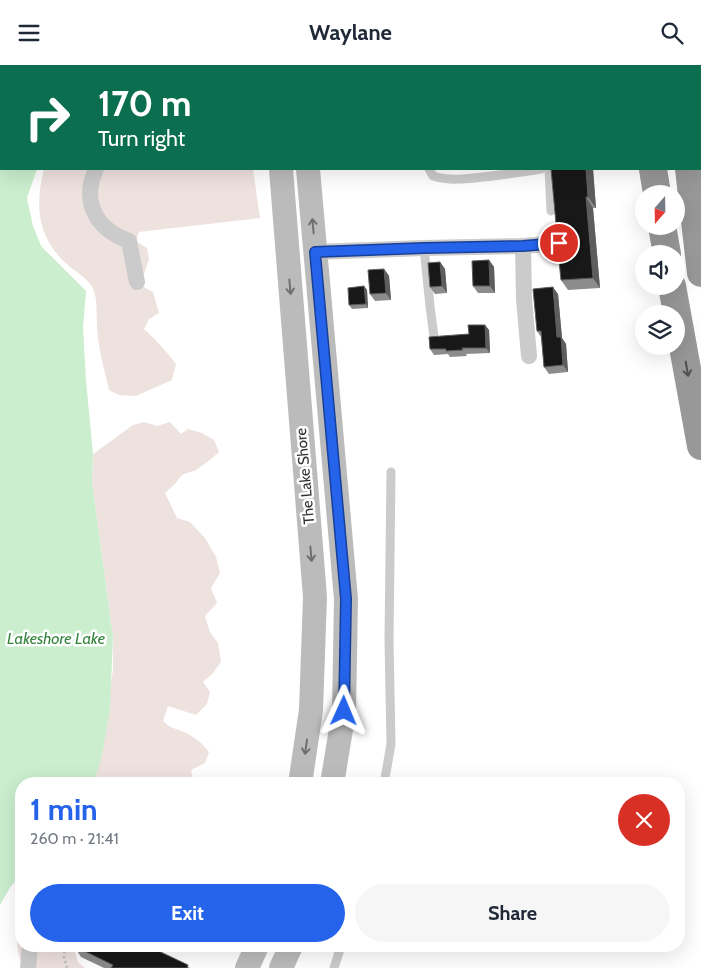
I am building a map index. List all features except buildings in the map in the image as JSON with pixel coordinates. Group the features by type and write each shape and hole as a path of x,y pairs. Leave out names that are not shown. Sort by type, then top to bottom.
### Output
{"highway":[{"path":"689,170 701,273"},
{"path":"674,295 701,446"}],"street":[{"path":"95,170 92,176 90,202 96,216 104,226 129,241 137,282"},
{"path":"281,171 308,170"},
{"name":"The Lake Shore","path":"308,170 346,599 344,711 333,777"},
{"name":"The Lake Shore","path":"281,171 315,597 311,710 301,777"},
{"path":"315,252 523,246 559,243"},
{"path":"523,246 524,299 529,356"},
{"path":"28,968 29,952"},
{"path":"247,968 254,952"},
{"path":"281,968 288,952"}],"lane":[{"path":"429,170 432,177 460,179 535,170"},
{"path":"549,170 550,211"},
{"path":"424,248 434,337"},
{"path":"385,777 391,745 389,630 391,472"},
{"path":"334,968 340,952"}],"path":[{"path":"64,952 67,968"}],"shaded area":[{"path":"44,170 253,170 260,218 139,232 136,241 147,248 149,259 140,285 153,292 159,313 149,319 144,329 176,364 172,380 136,396 119,395 109,390 99,342 94,291 87,281 59,257 45,234 39,210"},
{"path":"144,422 157,426 170,422 181,434 188,429 202,433 214,440 219,452 196,470 182,475 165,493 177,518 190,522 205,538 216,557 220,573 211,588 217,603 205,616 210,632 218,643 221,662 203,682 210,692 207,704 196,715 168,706 163,721 171,727 195,738 209,752 205,763 191,770 192,777 95,777 113,670 113,637 92,482 93,454 133,425"},
{"path":"19,952 75,952 78,962 85,968 24,968"}],"water":[{"name":"Lakeshore Lake","path":"0,170 37,170 27,198 33,226 41,246 86,291 83,327 93,454 92,482 113,637 110,708 103,750 95,777 15,777 15,882 0,905"}],"route":[{"path":"344,711 346,599 315,252 523,246 559,243"}]}
